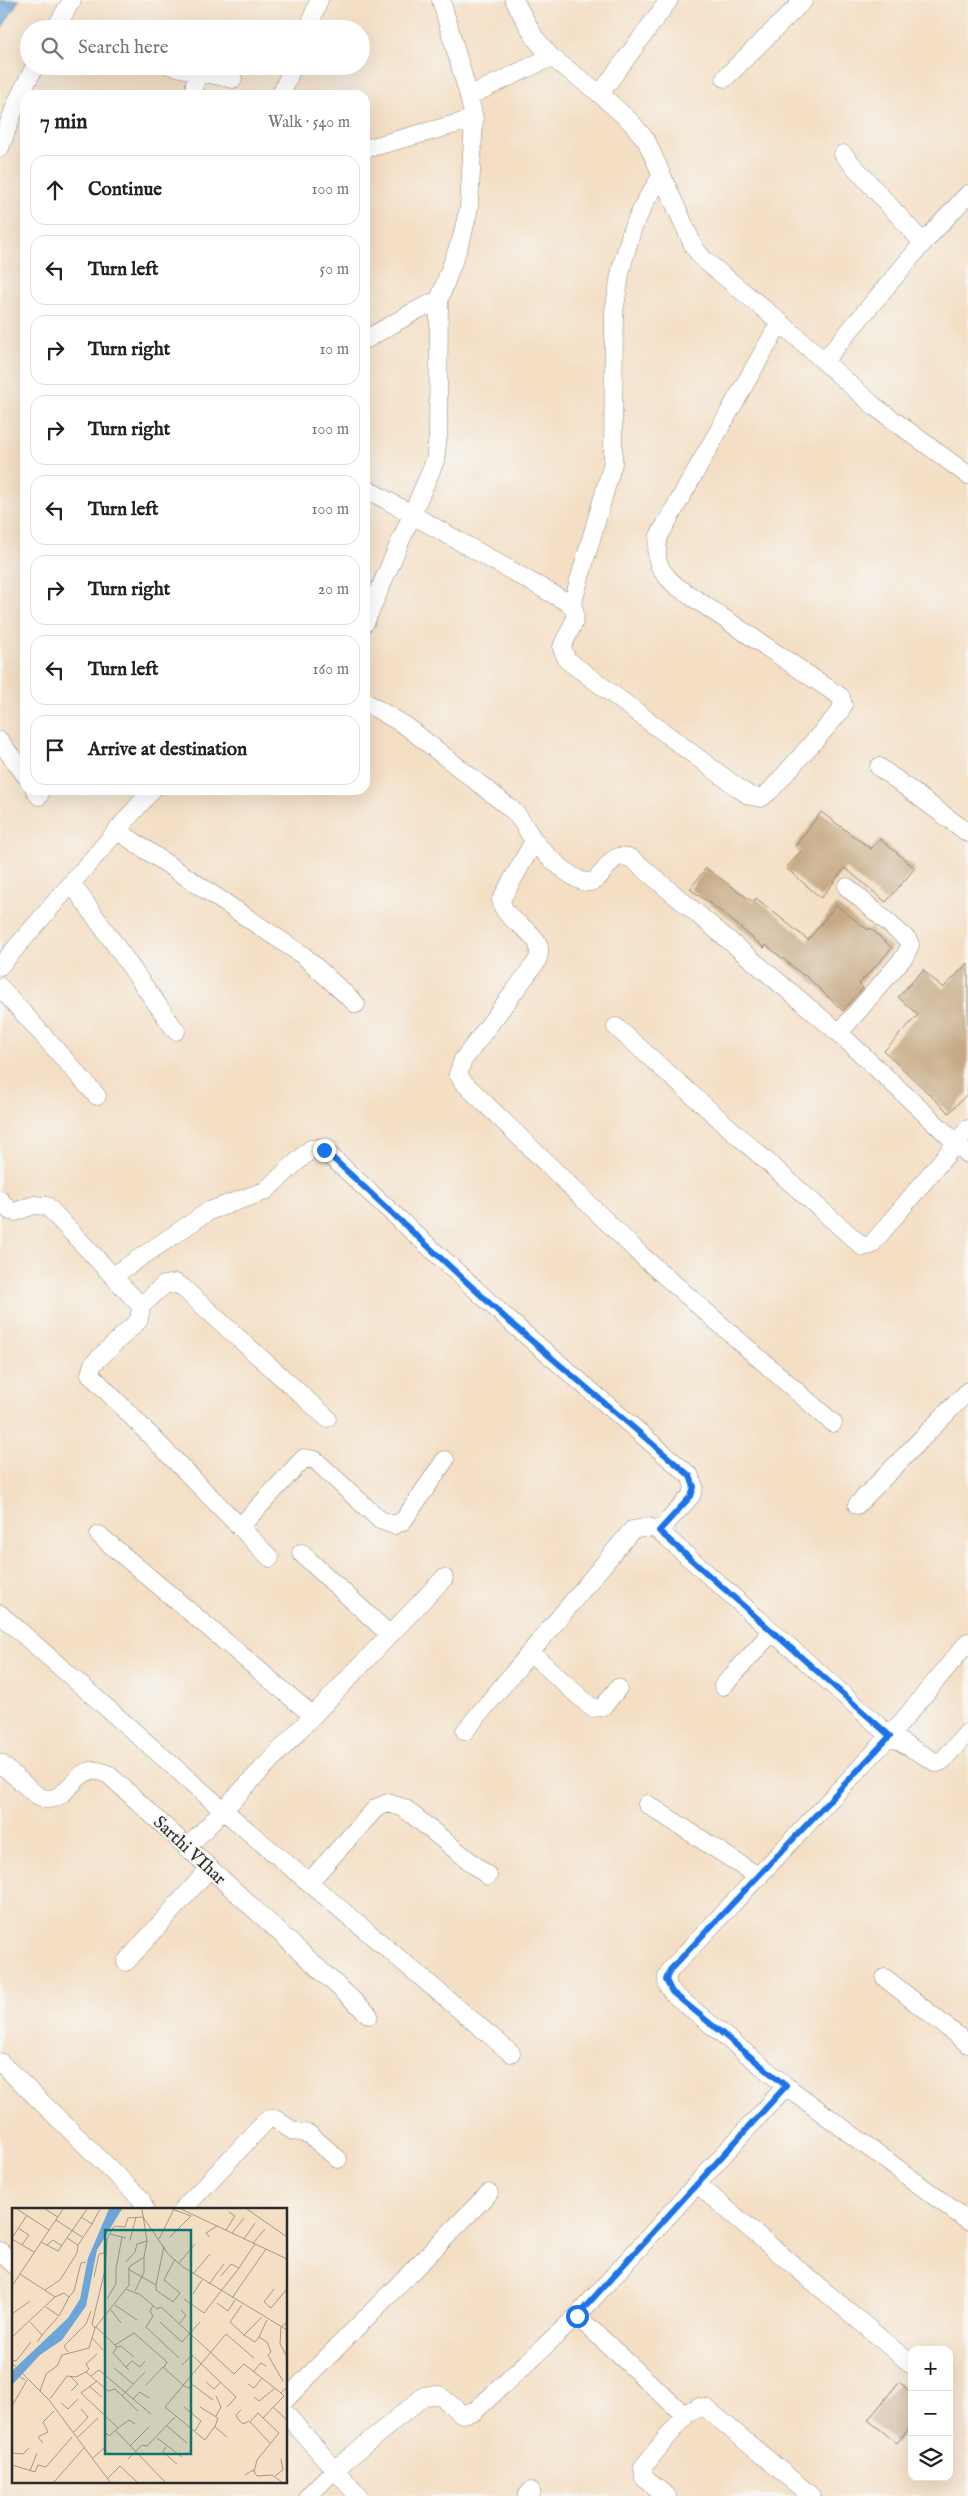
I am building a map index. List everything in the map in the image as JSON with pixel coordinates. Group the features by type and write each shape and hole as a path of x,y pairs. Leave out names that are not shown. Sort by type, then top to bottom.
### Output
{"street":[{"path":"60,20 72,0"},
{"path":"311,20 319,0"},
{"path":"370,611 435,461 438,436 439,300 462,237 469,207 474,119 441,0"},
{"path":"514,0 535,38 551,57 600,94 631,122 646,140 694,247 703,259 780,322 874,406 968,475"},
{"path":"600,94 669,0"},
{"path":"725,78 804,0"},
{"path":"469,96 551,57"},
{"path":"23,90 30,75"},
{"path":"194,90 197,75"},
{"path":"209,75 233,79"},
{"path":"284,90 290,75"},
{"path":"0,148 20,95"},
{"path":"370,148 474,119"},
{"path":"843,154 923,243"},
{"path":"572,605 613,463 614,312 620,276 632,230 646,200 662,175"},
{"path":"824,361 923,243 968,194"},
{"path":"370,337 417,310 439,300"},
{"path":"370,491 572,605 576,612 576,619 562,648 567,660 750,796 761,798 771,790 839,713 843,705 841,697 676,586 662,573 655,552 659,536 780,322"},
{"path":"370,705 406,726 510,808 524,822 534,841 542,850 584,882 596,880 619,856 632,859 839,1033 962,1148"},
{"path":"0,741 20,763"},
{"path":"879,767 968,833"},
{"path":"0,966 148,795"},
{"path":"118,831 304,956 356,1004"},
{"path":"534,841 501,900 505,911 538,942 541,954 537,962 463,1060 458,1074 463,1082 642,1256 833,1424"},
{"path":"72,884 176,1031"},
{"path":"839,1033 905,956 910,946 908,940 847,887"},
{"path":"0,987 97,1096"},
{"path":"616,1027 863,1247 871,1245 962,1148 968,1129"},
{"path":"113,1276 209,1211 265,1192 311,1148 324,1150 512,1324 690,1476 694,1487 691,1496 659,1531"},
{"path":"0,1200 10,1210 15,1212 34,1205 47,1206 141,1306"},
{"path":"270,1558 90,1374 93,1364 139,1320 141,1306 164,1285 176,1283 327,1418"},
{"path":"857,1505 968,1391"},
{"path":"240,1527 300,1461 310,1458 380,1520 394,1525 402,1521 444,1460"},
{"path":"465,1732 632,1530 649,1527 659,1531 890,1736 937,1763 942,1761 968,1732"},
{"path":"99,1535 312,1715"},
{"path":"301,1553 390,1635"},
{"path":"187,1848 444,1578"},
{"path":"0,1614 223,1810 511,2053"},
{"path":"723,1686 772,1632"},
{"path":"968,1642 890,1736 670,1970 666,1980 668,1987 676,1996 786,2086 968,2221"},
{"path":"530,1652 592,1708 603,1707 618,1688"},
{"name":"Sarthi VIhar","path":"0,1763 35,1794 45,1799 58,1796 83,1774 90,1771 100,1771 109,1775 369,2015"},
{"path":"309,1882 376,1808 388,1803 404,1808 488,1876"},
{"path":"647,1804 759,1877"},
{"path":"126,1962 210,1868"},
{"path":"885,1978 968,2044"},
{"path":"0,2062 141,2199 144,2208"},
{"path":"308,2496 334,2470 424,2396 439,2395 462,2414 475,2411 577,2316 786,2086"},
{"path":"184,2208 268,2119 275,2118 293,2132 309,2134 338,2159"},
{"path":"697,2184 908,2362"},
{"path":"288,2397 489,2193"},
{"path":"0,2251 12,2263"},
{"path":"577,2316 679,2410 687,2413"},
{"path":"667,2496 644,2478 643,2467 687,2413 698,2407 706,2408 811,2496"},
{"path":"288,2416 358,2496"}],"water":[{"path":"0,0 19,0 0,31"}],"building":[{"path":"821,812 871,849 880,839 915,868 886,902 845,868 821,898 786,868 801,851 795,846"},
{"path":"706,868 753,902 756,898 808,940 836,905 868,930 870,928 892,948 859,984 863,988 843,1011 805,975 766,945 764,948 728,917 690,889"},
{"path":"968,963 968,1093 949,1113 884,1051 918,1015 898,997 923,970 943,988"},
{"path":"899,2382 908,2390 908,2430 897,2443 868,2420"}],"route":[{"path":"324,1150 512,1324 690,1476 694,1487 691,1496 659,1531 890,1736 667,1975 668,1987 672,1992 786,2086 577,2316"}]}
